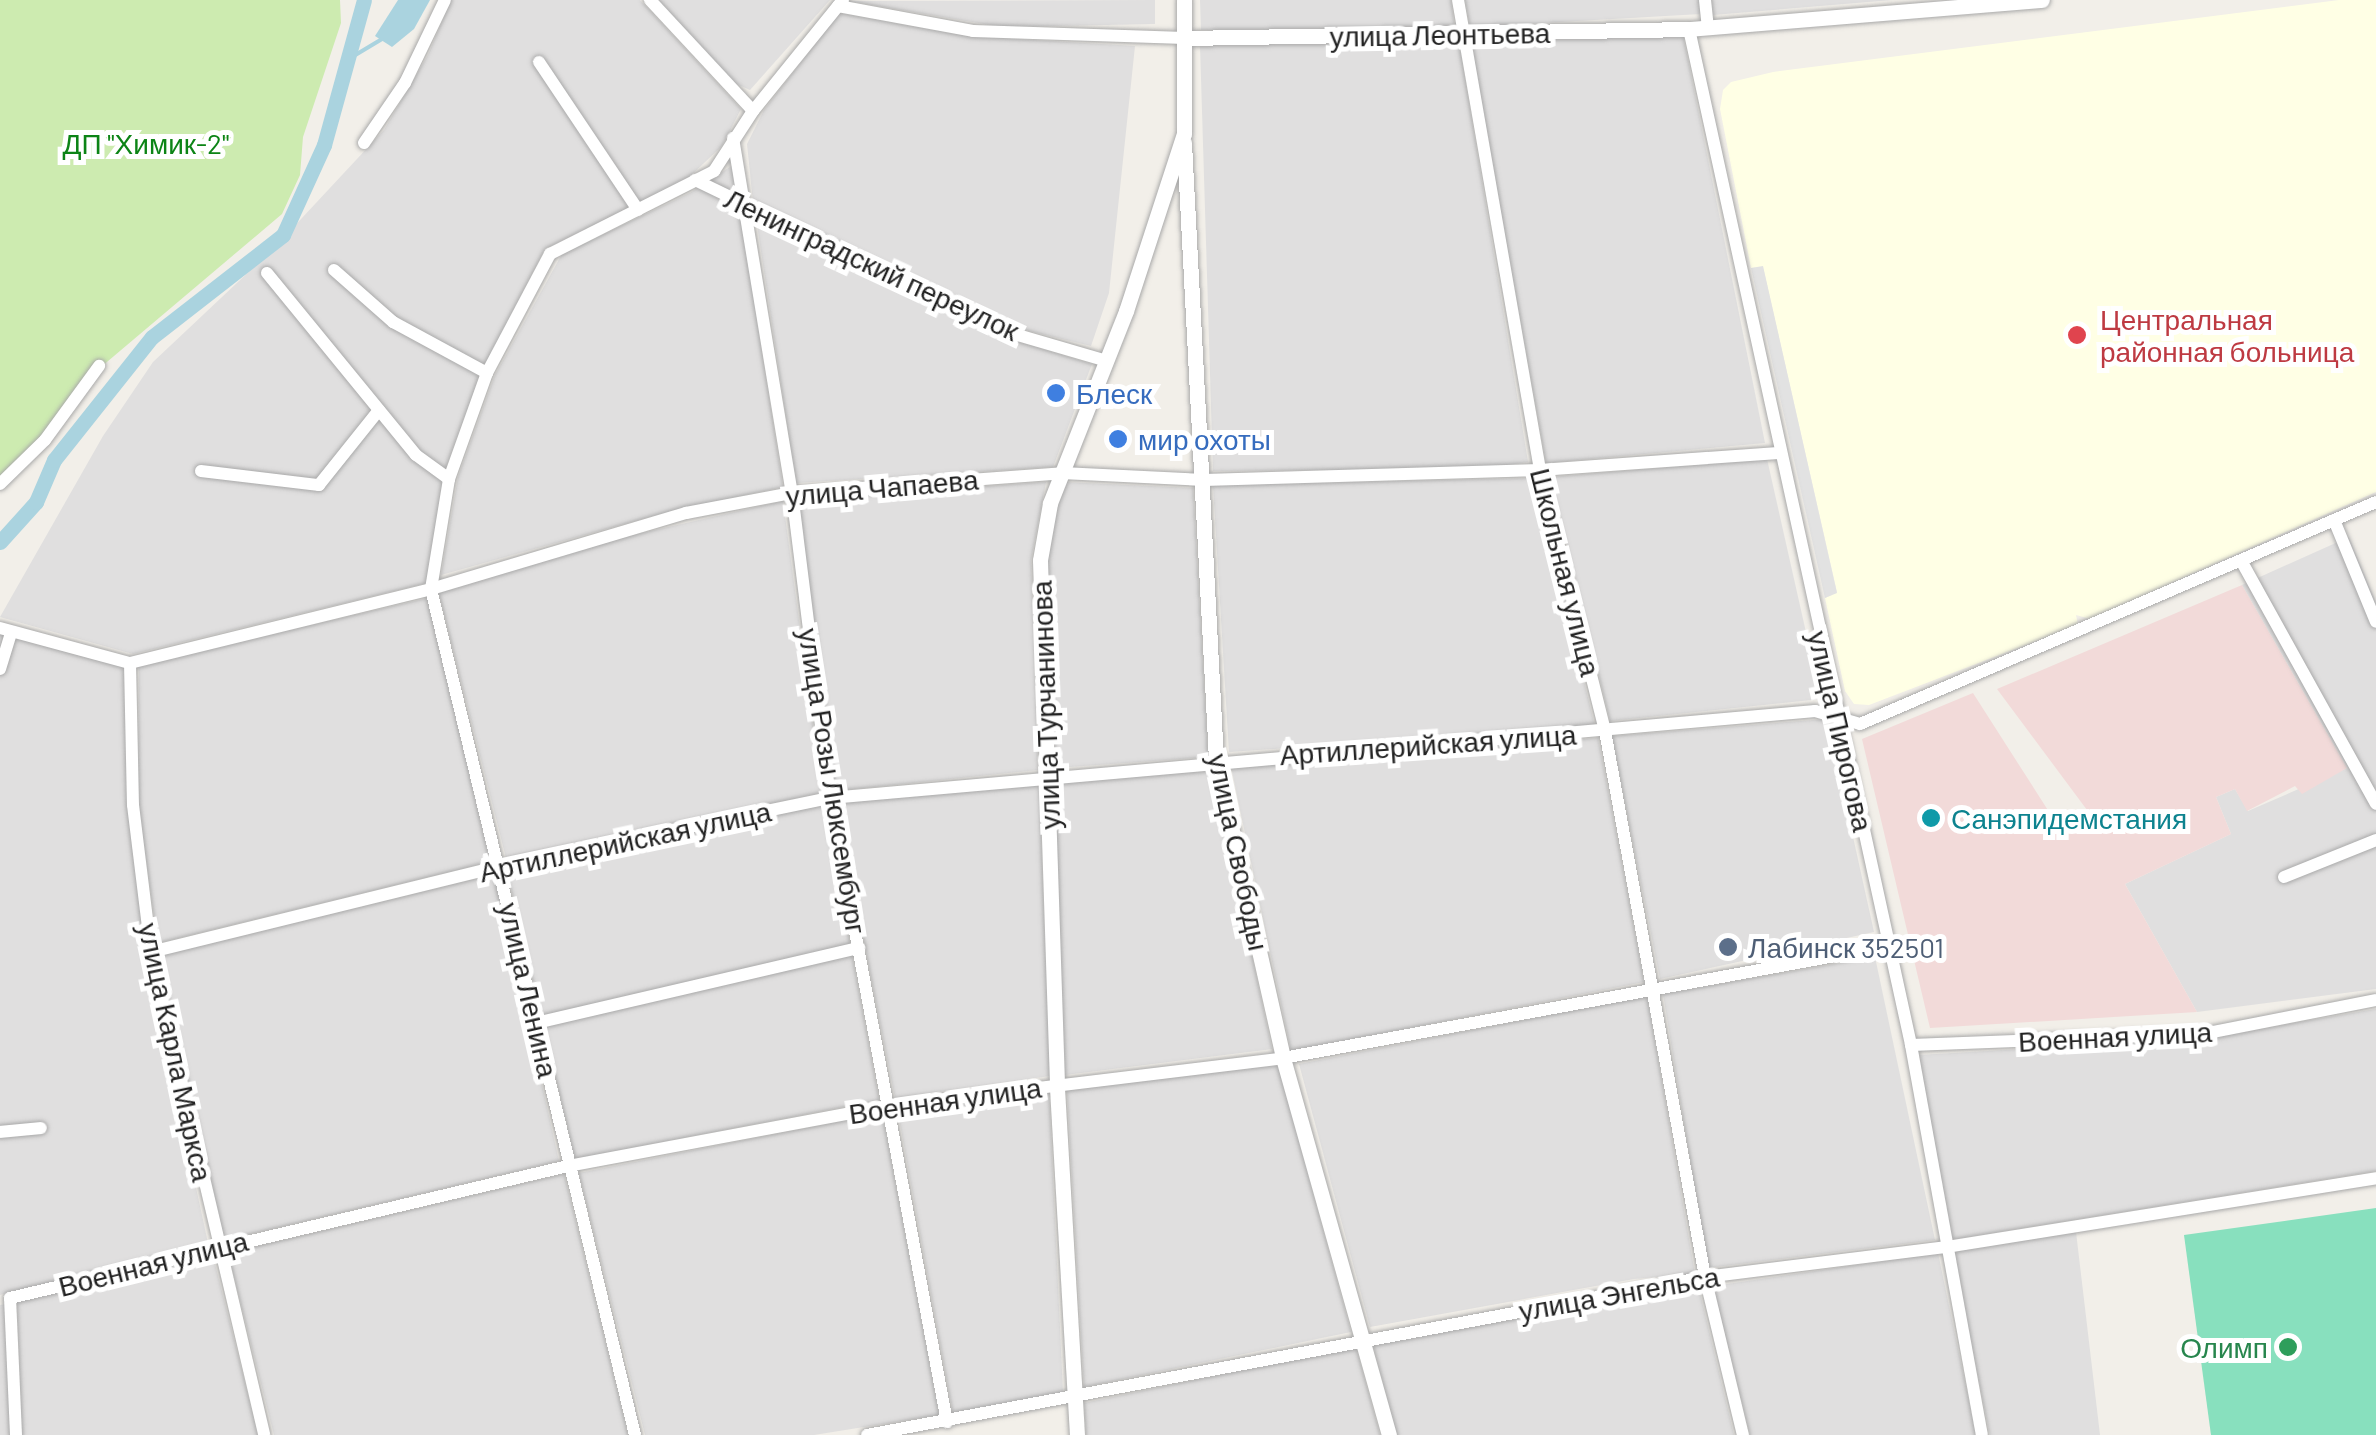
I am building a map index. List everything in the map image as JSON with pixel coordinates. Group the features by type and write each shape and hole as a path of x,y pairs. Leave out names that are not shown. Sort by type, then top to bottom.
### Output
{"street":[{"path":"364,143 405,82 445,0"},
{"path":"650,0 752,111"},
{"name":"улица Турчанинова","path":"1077,1435 1057,1084 1040,560 1062,474 1184,134 1184,0"},
{"name":"Школьная улица","path":"1458,0 1540,470 1604,731 1704,1277 1742,1435"},
{"path":"1705,0 1708,28"},
{"name":"улица Леонтьева","path":"841,3 973,31 1185,38 1689,29 1915,7 2042,0"},
{"name":"улица Ленина","path":"635,1435 568,1166 501,866 431,589 449,479 487,373 550,254 714,171 752,111 841,3"},
{"name":"улица Пирогова","path":"1689,29 1778,452 1911,1045 1982,1435"},
{"path":"539,62 638,210"},
{"name":"улица Свободы","path":"1184,134 1216,760 1284,1058 1389,1435"},
{"name":"улица Розы Люксембург","path":"734,138 792,492 830,798 888,1106 939,1427"},
{"name":"Ленинградский переулок","path":"696,180 1014,334 1106,360"},
{"path":"334,270 393,322 487,373"},
{"path":"267,273 416,456 449,479"},
{"path":"0,484 45,440 100,366"},
{"path":"200,470 318,485 379,410"},
{"name":"улица Чапаева","path":"6,631 130,663 431,589 686,513 792,492 1062,474 1204,480 1540,470 1778,452"},
{"name":"Артиллерийская улица","path":"151,952 501,866 830,798 1048,774 1604,731 1839,715 1860,724 2243,564 2376,502"},
{"path":"2334,520 2376,622"},
{"path":"2243,564 2376,804"},
{"path":"0,669 6,631"},
{"name":"улица Карла Маркса","path":"130,663 133,805 151,952 264,1435"},
{"path":"2284,877 2376,840"},
{"name":"Военная улица","path":"16,1435 10,1298 568,1166 888,1106 1284,1058 1889,946"},
{"path":"536,1023 858,948"},
{"name":"Военная улица","path":"1911,1045 2203,1034 2376,1000"},
{"path":"0,1132 41,1128"},
{"name":"улица Энгельса","path":"867,1435 939,1427 1362,1338 1704,1277 1948,1248 2376,1178"}],"shaded area":[{"path":"451,0 640,0 741,109 722,146 685,181 545,249 479,378 446,468 427,583 133,654 0,617 103,436 153,362 274,248 384,130 428,55"},
{"path":"657,0 830,0 750,90 734,83"},
{"path":"1155,0 1155,24 1002,27 848,1"},
{"path":"1200,0 1451,0 1455,29 1201,30"},
{"path":"1465,0 1700,0 1701,14 1470,27"},
{"path":"1711,0 1892,0 1713,15"},
{"name":"Центральная районная больница","path":"2339,0 2376,0 2376,492 2090,619 2076,615 2078,625 1869,705 1854,704 1845,691 1825,598 1837,592 1763,267 1751,268 1720,109 1723,90 1731,82 1773,72"},
{"path":"839,13 967,36 1135,46 1109,293 1091,346 1017,328 753,202 747,144 764,110"},
{"path":"1683,35 1765,443 1546,463 1470,41"},
{"path":"1459,42 1528,462 1484,469 1213,471 1200,45"},
{"path":"733,165 783,487 671,511 441,575 458,477 495,375 562,254 690,193"},
{"path":"756,218 1013,340 1092,364 1053,467 796,483"},
{"path":"1763,266 1837,593 1825,598 1751,268"},
{"path":"1767,459 1821,699 1610,721 1551,477"},
{"path":"1535,478 1595,727 1229,752 1213,485"},
{"path":"1046,482 1031,560 1038,770 835,791 798,499"},
{"path":"1063,482 1193,488 1208,757 1056,768 1046,564"},
{"path":"783,501 822,793 506,858 439,593 611,540"},
{"path":"2349,537 2376,602 2376,989 2197,1012 2125,884 2231,834 2216,797 2235,789 2248,811 2347,768 2242,585"},
{"path":"2242,585 2347,768 2302,794 2295,786 2247,811 2235,789 2216,797 2231,834 2125,884 2197,1012 1930,1028 1862,739 1973,693 2060,829 2090,814 1997,689"},
{"path":"428,598 490,862 158,943 138,804 139,665"},
{"path":"0,634 124,667 127,806 149,971 208,1243 0,1295"},
{"path":"1827,719 1874,932 1660,979 1612,736"},
{"path":"1598,738 1644,982 1291,1051 1231,767"},
{"path":"1212,771 1272,1049 1065,1075 1054,779"},
{"path":"1039,782 1050,1076 895,1098 837,803"},
{"path":"824,805 879,1100 575,1159 507,871"},
{"path":"495,874 559,1161 224,1240 158,956"},
{"path":"1875,957 1935,1240 1708,1268 1663,994"},
{"path":"1647,996 1695,1274 1634,1279 1370,1327 1299,1064"},
{"path":"2376,1009 2376,1171 1951,1240 1919,1055 2205,1038"},
{"path":"1278,1065 1351,1332 1084,1387 1067,1090"},
{"path":"1049,1092 1063,1393 953,1413 898,1113"},
{"path":"882,1113 939,1415 814,1435 645,1435 579,1173"},
{"path":"564,1174 628,1435 274,1435 228,1253"},
{"path":"2076,1232 2100,1435 1990,1435 1952,1251"},
{"path":"1938,1253 1976,1435 1750,1435 1713,1286"},
{"path":"213,1256 258,1435 22,1435 17,1302"},
{"path":"1699,1289 1734,1435 1397,1435 1372,1343"},
{"path":"6,1304 11,1435 0,1435 0,1305"},
{"path":"1356,1347 1380,1435 1086,1435 1084,1403"}],"green space":[{"name":"ДП \"Химик-2\"","path":"0,0 340,0 341,23 303,137 300,175 282,214 101,367 0,487"},
{"name":"Олимп","path":"2376,1208 2376,1435 2211,1435 2184,1235"}],"water":[{"path":"398,0 430,0 414,29 392,47 375,36"}],"waterway":[{"path":"0,542 36,502 54,460 152,337 283,235 324,145 364,0"},
{"path":"352,57 382,39"}],"place":[{"name":"Центральная районная больница","path":"2077,335"},
{"name":"Блеск","path":"1056,393"},
{"name":"мир охоты","path":"1118,439"},
{"name":"Санэпидемстания","path":"1931,818"},
{"name":"Лабинск 352501","path":"1728,947"},
{"name":"Олимп","path":"2288,1347"}]}
